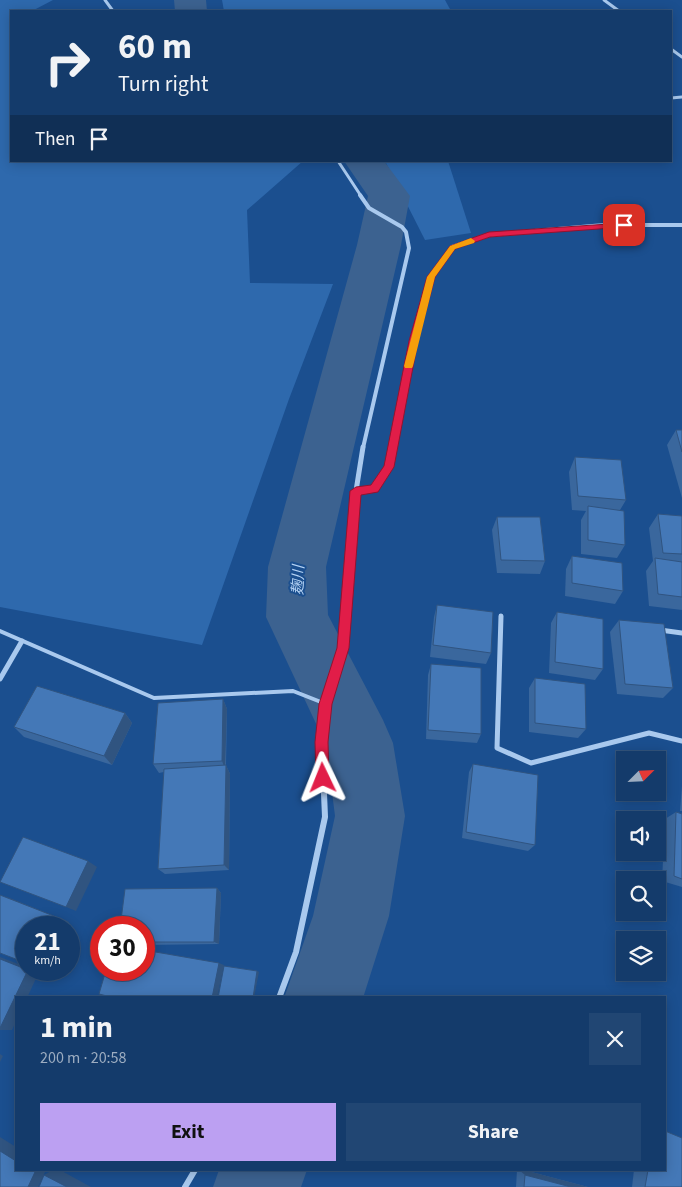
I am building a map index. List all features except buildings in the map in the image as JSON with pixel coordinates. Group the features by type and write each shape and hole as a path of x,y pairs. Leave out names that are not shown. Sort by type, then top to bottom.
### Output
{"street":[{"path":"104,0 113,10"},
{"path":"604,0 618,10"},
{"path":"280,996 296,952 325,817 322,742 326,704 343,648 356,491 362,451 409,248 406,232 402,227 369,208 339,162"},
{"path":"356,491 374,489 389,467 413,341 431,277 452,247 489,235 604,225 682,225"},
{"path":"501,616 497,748 531,763 650,734 682,741"},
{"path":"655,629 682,633"},
{"path":"0,679 22,641"},
{"path":"185,1187 194,1171"}],"lane":[{"path":"0,631 154,698 293,691 326,704"}],"shaded area":[{"path":"0,0 53,0 34,10 10,10 10,162 302,162 247,210 250,283 333,284 289,399 202,645 0,607"},
{"path":"222,0 445,0 450,10 224,10"},
{"path":"386,162 448,162 471,233 425,240"}],"waterway":[{"name":"麹川","path":"190,0 191,10"},
{"name":"麹川","path":"324,996 351,916 370,816 359,743 297,617 297,567 379,245 389,196 365,162"},
{"name":"麹川","path":"257,1187 263,1171"}],"slow traffic":[{"path":"408,366 431,277 452,247 471,241"}],"route":[{"path":"323,778 322,742 326,704 343,648 349,554 356,491 374,489 389,467 413,341 431,277 452,247 489,235 624,225"}]}
